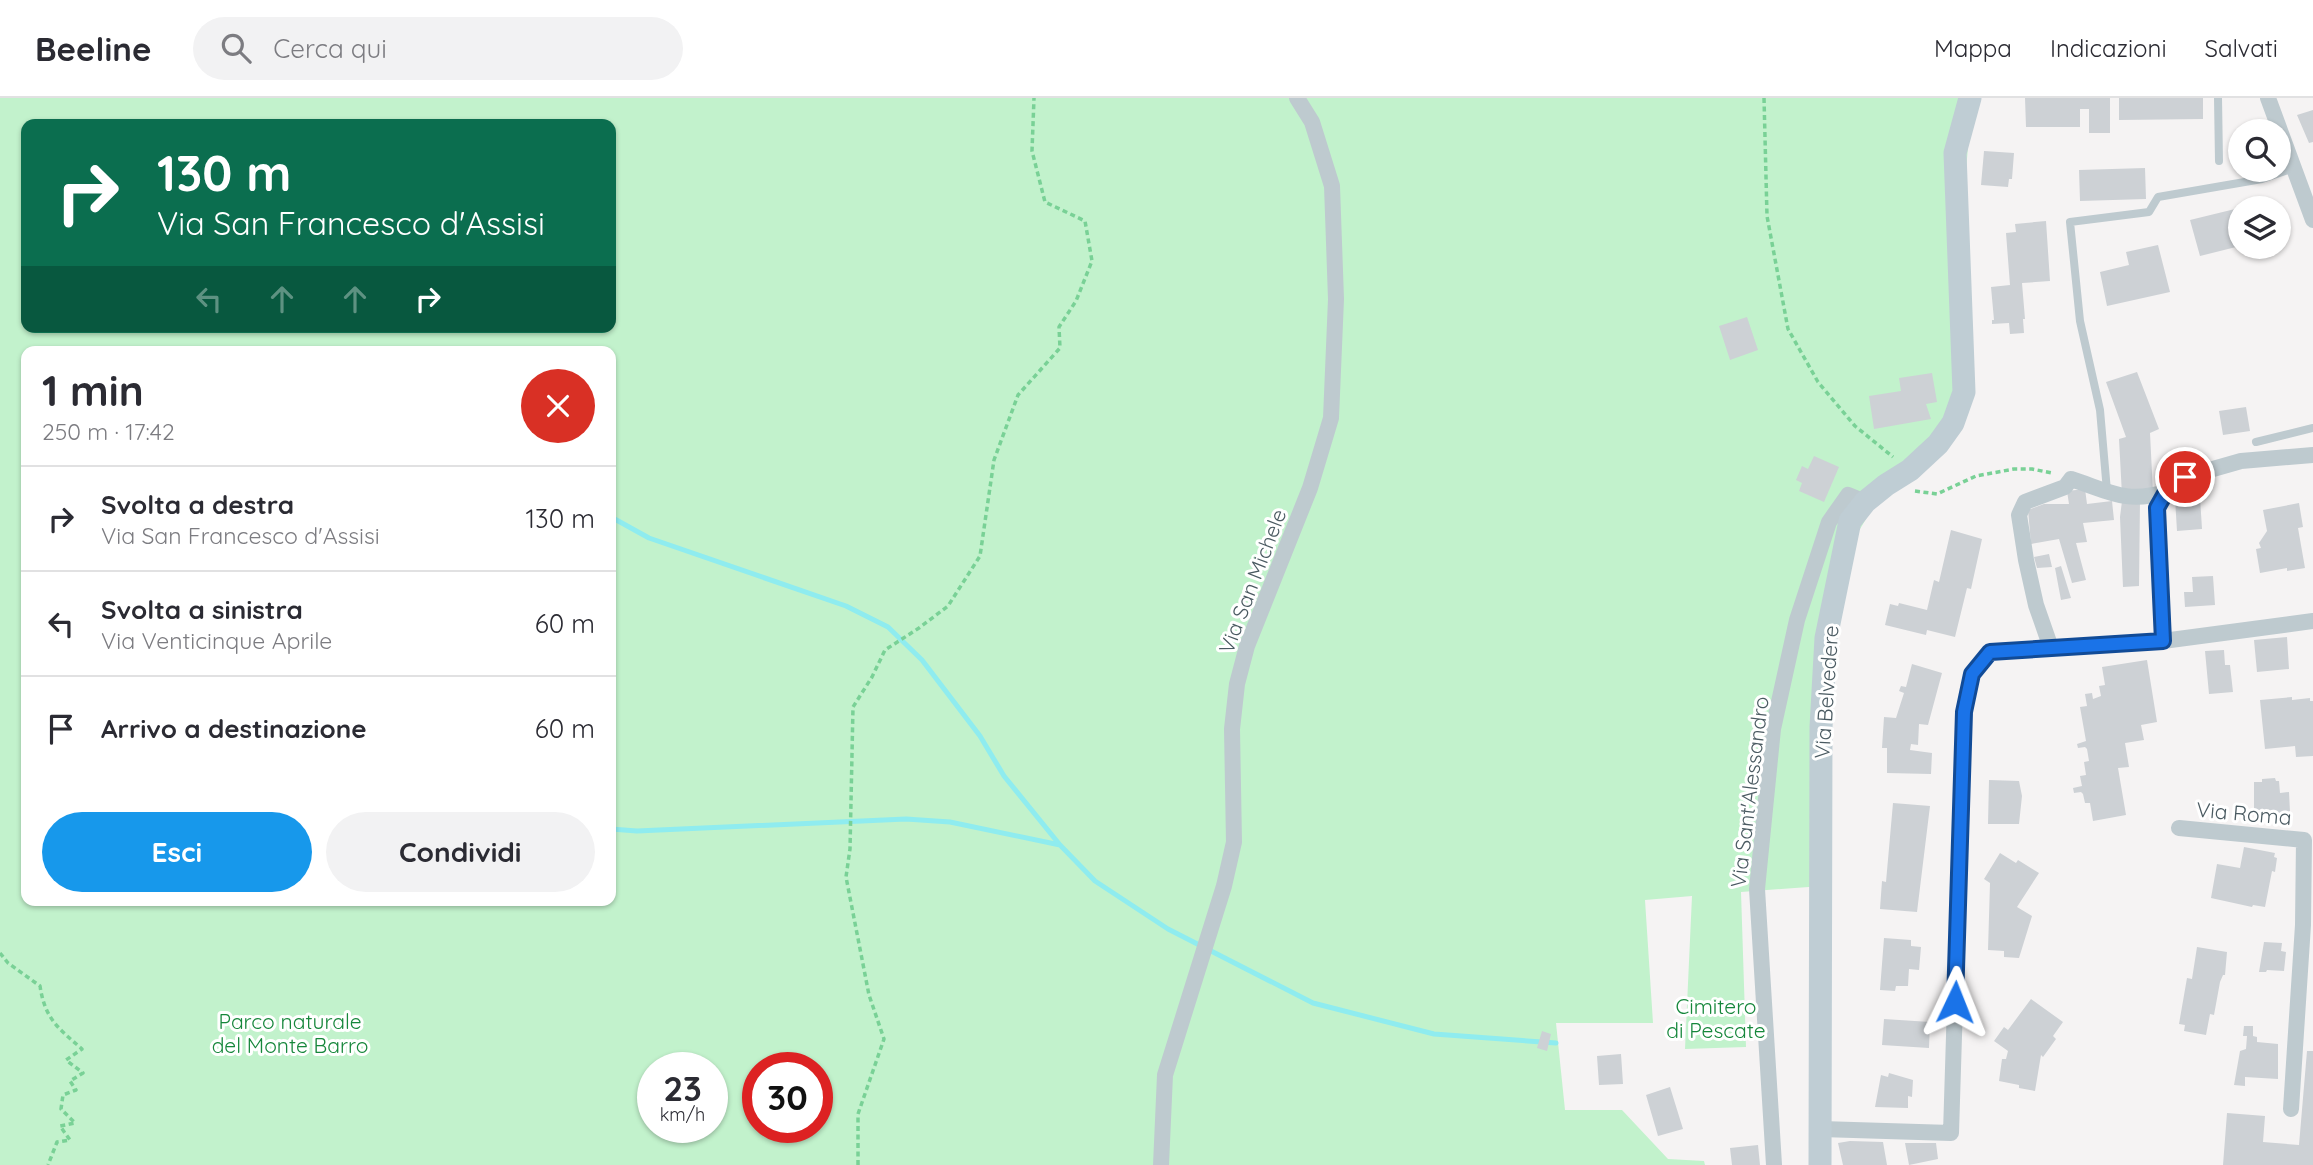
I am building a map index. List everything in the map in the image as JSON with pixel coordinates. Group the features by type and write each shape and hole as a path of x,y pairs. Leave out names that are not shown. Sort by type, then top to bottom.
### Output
{"main road":[{"name":"Via Belvedere","path":"1820,1165 1821,727 1826,638 1850,522 1865,502 1910,470 1938,444 1953,423 1964,392 1955,153 1970,98"}],"street":[{"name":"Via San Michele","path":"1161,1165 1164,1075 1224,886 1234,842 1232,729 1237,684 1247,646 1310,488 1331,418 1336,299 1332,186 1312,122 1297,98"},
{"path":"2269,98 2313,220"},
{"path":"2051,648 2036,605 2026,560 2019,515 2025,502 2064,487 2071,479 2122,497 2152,496 2166,492 2185,477 2241,461 2313,455"},
{"path":"2163,641 2157,508 2166,492"},
{"name":"Via Sant'Alessandro","path":"1774,1165 1757,889 1773,729 1797,620 1829,522 1848,495 1865,502"},
{"path":"1821,1129 1951,1133 1964,726 1972,674 1990,652 2163,641 2313,621"},
{"name":"Via Roma","path":"2179,828 2304,840 2308,926 2291,1109"}],"lane":[{"path":"2218,98 2219,161"},
{"path":"2107,491 2101,410 2080,321 2070,222 2149,212 2158,197 2262,179 2294,168"},
{"path":"2256,442 2313,428"}],"path":[{"path":"858,1165 858,1114 884,1039 869,995 846,877 850,849 853,707 885,650 948,606 980,556 994,460 1017,395 1060,348 1059,327 1076,301 1092,261 1084,221 1045,202 1032,151 1034,98"},
{"path":"1764,98 1767,216 1788,329 1818,382 1855,426 1910,470"},
{"path":"1906,498 1914,491 1937,494 1976,477 2014,469 2032,469 2071,479"},
{"path":"0,953 8,963 40,986 43,1005 57,1027 82,1049 65,1060 83,1073 70,1081 76,1090 63,1094 61,1109 75,1124 60,1126 70,1140 57,1142 48,1165"}],"green space":[{"path":"0,98 1972,98 1966,171 1960,422 1872,509 1854,539 1834,600 1822,886 1741,892 1746,1047 1685,1049 1692,896 1645,900 1653,1023 1556,1023 1565,1110 1622,1110 1668,1159 1704,1161 1705,1165 0,1165"}],"building":[{"path":"2025,98 2110,98 2110,133 2089,133 2089,109 2080,109 2080,127 2026,127"},
{"path":"2119,98 2203,98 2203,119 2119,120"},
{"path":"2313,110 2313,142 2309,143 2297,115"},
{"path":"1984,151 2014,153 2012,179 2009,179 2008,187 1981,185"},
{"path":"2145,168 2146,199 2080,201 2079,170"},
{"path":"2228,211 2228,249 2200,256 2190,220"},
{"path":"2046,221 2050,281 2022,283 2024,333 2010,334 2009,323 1992,324 1994,320 1991,287 2010,285 2006,233 2016,232 2015,224"},
{"path":"2158,245 2170,292 2107,306 2100,272 2129,265 2126,252"},
{"path":"1747,317 1758,350 1730,360 1719,326"},
{"path":"2137,372 2159,429 2150,433 2153,493 2122,495 2119,439 2126,437 2106,382"},
{"path":"1932,373 1937,402 1926,404 1931,419 1874,429 1869,396 1901,391 1899,378"},
{"path":"2246,407 2250,431 2223,435 2219,411"},
{"path":"1814,456 1839,467 1824,502 1799,491 1802,483 1796,480 1802,466 1808,469"},
{"path":"2085,489 2087,504 2112,501 2114,520 2083,523 2087,542 2076,543 2086,580 2072,583 2059,539 2031,544 2028,510 2044,504 2069,504 2067,491"},
{"path":"2200,497 2202,529 2177,531 2175,498"},
{"path":"2122,501 2140,501 2139,586 2123,587 2120,517"},
{"path":"2299,503 2303,527 2298,528 2305,568 2260,573 2256,549 2261,548 2259,543 2267,531 2263,510"},
{"path":"1951,530 1982,539 1971,589 1967,588 1955,637 1927,630 1926,635 1885,625 1890,604 1898,606 1899,603 1927,610 1934,580 1939,582"},
{"path":"2049,554 2052,567 2037,568 2034,557"},
{"path":"2061,566 2071,598 2061,600 2055,568"},
{"path":"2213,576 2215,605 2185,607 2184,592 2193,592 2192,577"},
{"path":"2287,637 2289,669 2257,672 2254,640"},
{"path":"2224,650 2225,665 2230,665 2233,692 2209,694 2205,651"},
{"path":"2147,660 2157,722 2141,725 2144,740 2125,743 2129,767 2118,768 2126,815 2093,821 2090,803 2085,803 2083,794 2074,793 2073,788 2082,786 2080,776 2086,775 2084,762 2089,761 2087,749 2078,748 2077,744 2086,741 2080,707 2087,706 2085,694 2092,693 2093,699 2101,696 2099,686 2105,685 2102,667"},
{"path":"1912,664 1942,673 1928,725 1919,724 1918,745 1911,744 1910,750 1932,753 1931,774 1887,773 1887,748 1882,748 1884,717 1896,718 1904,693 1899,691 1901,686 1906,687"},
{"path":"2292,697 2292,700 2310,698 2310,701 2313,701 2313,756 2296,757 2295,746 2265,749 2260,700"},
{"path":"2275,778 2279,781 2280,793 2289,792 2290,812 2254,815 2254,782"},
{"path":"1989,780 2019,781 2022,796 2019,824 1988,824"},
{"path":"1893,803 1930,806 1917,912 1880,909 1882,881 1886,882"},
{"path":"2244,847 2275,853 2274,857 2277,858 2265,907 2252,907 2211,898 2217,864 2240,868"},
{"path":"2000,853 2039,873 2017,907 2032,916 2019,958 2004,957 2004,951 1988,950 1990,883 1984,879"},
{"path":"1884,938 1911,940 1911,946 1921,947 1919,970 1909,969 1908,986 1896,986 1895,991 1880,990"},
{"path":"2264,942 2282,943 2281,951 2286,952 2284,971 2259,972"},
{"path":"2197,947 2227,952 2225,975 2220,982 2214,1015 2210,1014 2206,1035 2184,1031 2185,1025 2179,1024 2187,978 2192,979"},
{"path":"2031,999 2063,1022 2053,1036 2056,1039 2043,1057 2041,1055 2035,1091 1999,1081 2002,1059 2006,1059 2008,1051 1994,1041 2004,1027 2008,1030"},
{"path":"1884,1019 1930,1022 1929,1048 1882,1045"},
{"path":"2244,1026 2253,1026 2253,1036 2257,1037 2257,1042 2278,1044 2278,1079 2245,1077 2245,1086 2234,1085 2240,1051 2246,1049 2247,1036 2243,1036"},
{"path":"1542,1031 1551,1034 1547,1051 1537,1048"},
{"path":"2307,1051 2313,1051 2313,1165 2223,1165 2227,1113 2265,1116 2263,1142 2299,1145"},
{"path":"1621,1054 1623,1084 1599,1085 1597,1056"},
{"path":"1889,1073 1913,1080 1912,1097 1908,1096 1908,1108 1875,1107 1881,1075 1888,1077"},
{"path":"1670,1087 1683,1129 1658,1136 1646,1095"},
{"path":"1883,1142 1887,1165 1843,1165 1838,1143"},
{"path":"1905,1143 1936,1143 1938,1159 1909,1165"},
{"path":"1758,1145 1760,1165 1732,1165 1730,1148"}],"waterway":[{"path":"616,520 649,538 846,606 888,627 922,660 980,736 1004,776 1060,845 1095,881 1168,929 1313,1003 1434,1034 1556,1043"},
{"path":"616,829 637,831 906,819 950,822 1060,845"}],"route":[{"path":"1955,1002 1964,712 1972,674 1990,652 2163,641 2157,508 2166,492 2185,477"}],"park label":[{"name":"Cimitero di Pescate","path":"1716,1018"},
{"name":"Parco naturale del Monte Barro","path":"290,1033"}]}
